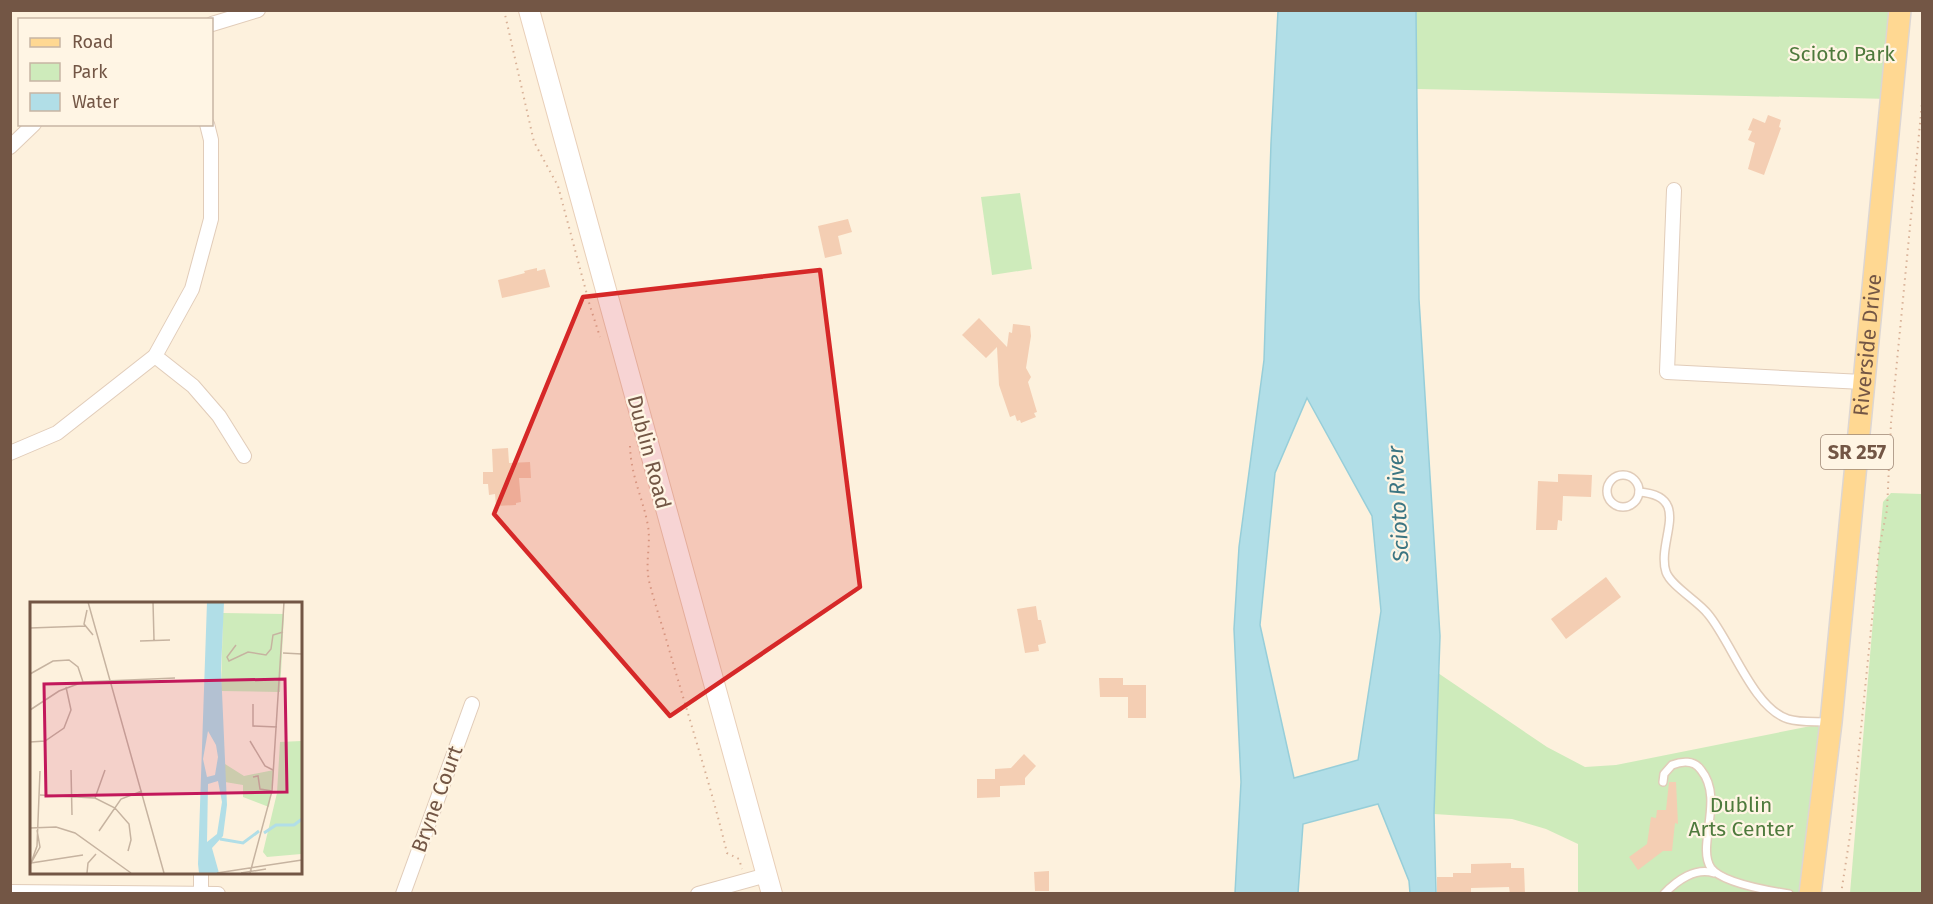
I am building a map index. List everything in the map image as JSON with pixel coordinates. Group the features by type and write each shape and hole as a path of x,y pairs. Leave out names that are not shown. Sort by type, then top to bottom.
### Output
{"main road":[{"name":"Dublin Road","path":"529,10 770,884"},
{"name":"Riverside Drive","path":"1810,894 1832,722 1900,10"}],"street":[{"path":"213,24 258,10"},
{"path":"10,147 32,126"},
{"path":"10,453 57,433 155,356 192,289 211,219 211,140 208,126"},
{"path":"1674,190 1667,372 1863,382"},
{"path":"155,356 193,386 219,416 244,456"},
{"name":"Bryne Court","path":"403,894 472,704"},
{"path":"201,874 201,893"},
{"path":"698,894 745,881 770,884"},
{"path":"10,892 218,894"}],"lane":[{"path":"1621,475 1632,478 1639,492 1636,502 1622,508 1612,504 1607,489 1611,480 1621,475"},
{"path":"1639,492 1653,493 1663,497 1670,516 1665,561 1666,573 1673,583 1700,603 1712,618 1758,694 1774,711 1788,719 1832,722"},
{"path":"1663,782 1667,769 1678,762 1692,763 1704,773 1711,797 1706,857 1717,874"},
{"path":"1664,894 1696,872 1708,871 1750,886 1788,894"}],"path":[{"path":"504,10 534,142 558,186 603,346"},
{"path":"1841,894 1851,829 1879,549 1887,510 1891,423 1923,103"},
{"path":"630,443 634,480 650,537 647,564 650,584 680,690 715,800 727,853 739,859 745,881"}],"highlighted area":[{"path":"820,270 860,587 670,716 494,514 583,297"}],"green space":[{"name":"Scioto Park","path":"1416,11 1900,11 1891,99 1417,89"},
{"path":"1020,193 1032,269 992,275 981,197"},
{"path":"1891,493 1922,494 1922,893 1850,893 1883,502"},
{"name":"Dublin Arts Center","path":"1438,673 1547,747 1585,767 1616,765 1831,722 1810,893 1578,893 1578,844 1546,829 1512,819 1434,814"}],"water":[{"name":"Scioto River","path":"1278,11 1416,11 1419,299 1440,636 1434,814 1436,893 1410,893 1409,881 1378,804 1303,824 1298,893 1235,893 1241,782 1234,629 1239,547 1264,360","holes":["1307,398 1372,516 1381,611 1358,760 1294,778 1260,625 1275,473"]}],"building":[{"path":"1768,115 1781,120 1779,127 1781,128 1764,175 1748,169 1755,143 1748,140 1752,131 1748,130 1753,118 1765,123"},
{"path":"848,219 852,232 838,236 842,254 825,258 818,226"},
{"path":"537,268 537,271 545,269 550,287 502,298 498,280"},
{"path":"979,318 1007,347 1009,332 1012,333 1013,324 1030,326 1031,336 1026,368 1031,377 1028,382 1037,412 1034,413 1036,417 1021,423 1020,420 1017,421 1015,415 1010,417 999,385 997,347 986,358 962,335"},
{"path":"508,448 509,463 530,462 531,478 519,478 521,502 516,505 496,506 495,494 489,495 488,484 483,484 483,472 493,472 492,449"},
{"path":"1558,474 1592,475 1591,497 1563,496 1562,521 1558,520 1557,530 1536,530 1538,481 1558,482"},
{"path":"1606,577 1621,597 1566,639 1551,619"},
{"path":"1036,606 1046,643 1038,645 1039,651 1025,653 1017,609"},
{"path":"1099,678 1123,678 1123,685 1146,685 1146,718 1128,718 1128,697 1100,697"},
{"path":"1024,754 1036,766 1025,778 1025,785 1000,786 1000,797 977,798 977,779 995,779 995,769 1011,768"},
{"path":"1669,782 1676,782 1678,824 1675,823 1672,851 1663,851 1638,870 1629,857 1647,844 1651,817 1656,818 1657,810 1666,810"},
{"path":"1511,863 1511,868 1524,868 1525,894 1510,894 1509,887 1471,888 1471,894 1437,894 1437,877 1453,877 1453,873 1471,873 1471,864"},
{"path":"1049,871 1049,891 1035,891 1034,872"}]}
